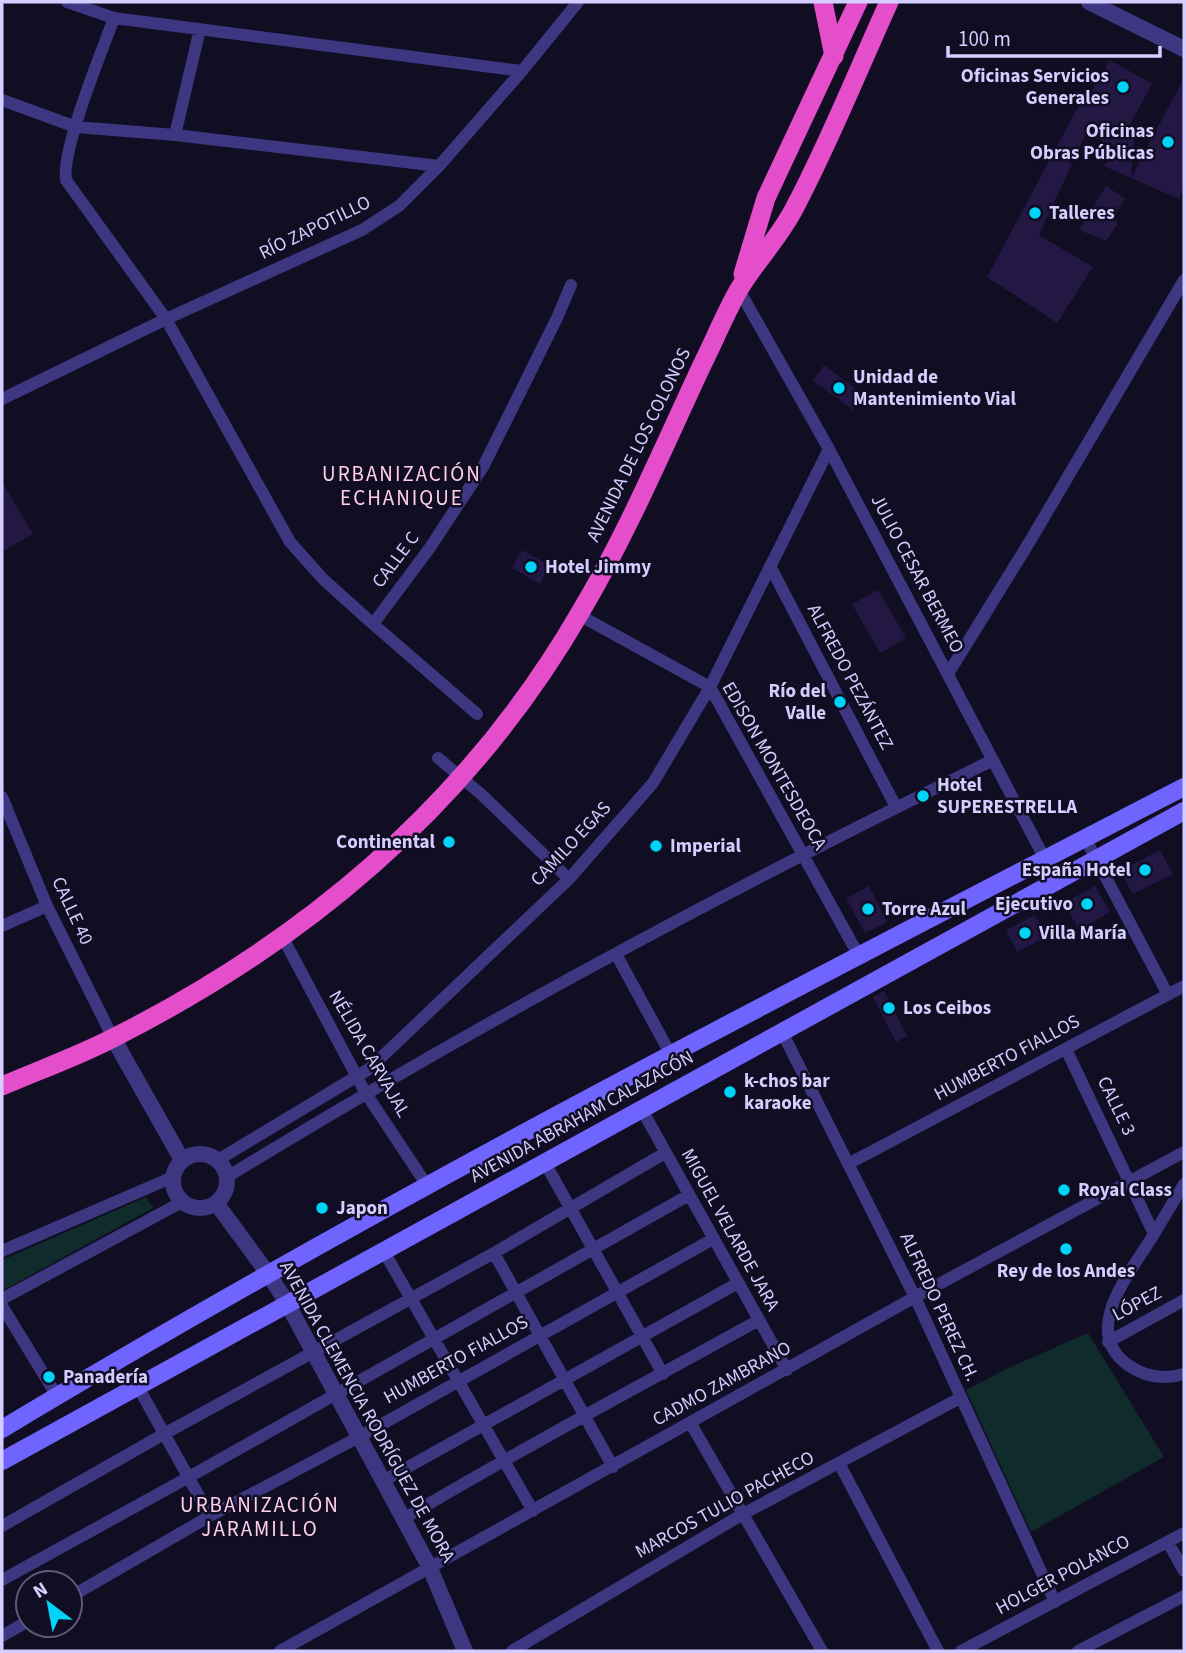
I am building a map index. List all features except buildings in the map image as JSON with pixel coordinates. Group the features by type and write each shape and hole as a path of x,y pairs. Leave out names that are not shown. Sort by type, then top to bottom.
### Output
{"highway":[{"path":"823,2 834,56"},
{"name":"AVENIDA DE LOS COLONOS","path":"739,290 766,198 859,2"},
{"name":"AVENIDA DE LOS COLONOS","path":"2,1086 113,1038 242,966 330,902 376,864 460,779 505,725 545,670 579,615 619,539 739,290 794,210 889,2"}],"main road":[{"name":"AVENIDA ABRAHAM CALAZACÓN","path":"2,1429 270,1275 671,1055 1184,787"},
{"name":"AVENIDA ABRAHAM CALAZACÓN","path":"2,1461 1184,811"}],"street":[{"path":"67,2 114,18 522,71"},
{"name":"RÍO ZAPOTILLO","path":"2,399 166,319 362,230 398,206 439,166 578,2"},
{"path":"1089,2 1184,49"},
{"path":"114,18 76,127 64,170 66,180 166,319 290,542 323,579 478,714"},
{"path":"175,135 200,29"},
{"path":"2,100 76,127 175,135 439,166"},
{"path":"948,674 1184,280"},
{"name":"CALLE C","path":"373,624 429,549 482,467 571,285"},
{"name":"JULIO CESAR BERMEO","path":"739,290 829,449 1055,880"},
{"name":"CAMILO EGAS","path":"218,1160 369,1069 569,879 653,783 710,687 829,449"},
{"name":"ALFREDO PEZÁNTEZ","path":"769,566 896,807"},
{"name":"EDISON MONTESDEOCA","path":"579,615 710,687 859,956"},
{"path":"438,758 481,794 569,879"},
{"path":"227,1177 365,1092 616,954 896,807 993,760"},
{"name":"CALLE 40","path":"2,797 47,906 113,1038"},
{"path":"1085,838 1168,995"},
{"path":"2,926 47,906"},
{"name":"NÉLIDA CARVAJAL","path":"282,936 365,1092 428,1187"},
{"path":"616,954 671,1055"},
{"name":"HUMBERTO FIALLOS","path":"848,1164 1184,986"},
{"name":"ALFREDO PEREZ CH.","path":"782,1032 915,1297 1055,1602"},
{"path":"113,1038 182,1160"},
{"name":"CALLE 3","path":"1066,1049 1154,1234"},
{"name":"MIGUEL VELARDE JARA","path":"640,1108 787,1370"},
{"name":"CADMO ZAMBRANO","path":"280,1651 915,1297 1184,1152"},
{"path":"204,1153 218,1160 227,1177 225,1191 216,1203 199,1208 182,1202 174,1190 173,1177 182,1160 188,1155 204,1153"},
{"path":"2,1526 494,1253 665,1153"},
{"path":"544,1161 663,1374"},
{"path":"2,1251 173,1177"},
{"path":"1184,1184 1112,1304 1106,1324 1108,1342 1115,1355 1144,1375 1164,1378 1184,1374"},
{"path":"2,1580 689,1195"},
{"path":"2,1299 182,1202"},
{"name":"AVENIDA CLEMENCIA RODRÍGUEZ DE MORA","path":"216,1203 270,1275 287,1303 430,1568 466,1651"},
{"name":"HUMBERTO FIALLOS","path":"84,1589 713,1239"},
{"path":"383,1250 533,1511"},
{"path":"494,1253 613,1467"},
{"path":"383,1481 738,1283"},
{"name":"LÓPEZ","path":"1108,1342 1184,1300"},
{"path":"2,1306 57,1396"},
{"path":"403,1519 503,1459 586,1417 759,1320"},
{"path":"137,1385 211,1516"},
{"name":"MARCOS TULIO PACHECO","path":"512,1651 743,1514 960,1398"},
{"path":"691,1424 822,1651"},
{"path":"839,1463 938,1651"},
{"name":"HOLGER POLANCO","path":"961,1651 1184,1533"},
{"path":"1168,1542 1184,1571"},
{"path":"1078,1651 1184,1596"}],"green space":[{"path":"146,1197 153,1208 2,1291 2,1260"},
{"path":"1088,1333 1164,1457 1031,1532 966,1390"}],"place":[{"name":"Oficinas Servicios Generales","path":"1123,87"},
{"name":"Oficinas Obras Públicas","path":"1168,142"},
{"name":"Talleres","path":"1035,213"},
{"name":"Unidad de Mantenimiento Vial","path":"839,388"},
{"name":"Hotel Jimmy","path":"531,567"},
{"name":"Río del Valle","path":"840,702"},
{"name":"Hotel SUPERESTRELLA","path":"923,796"},
{"name":"Continental","path":"449,842"},
{"name":"Imperial","path":"656,846"},
{"name":"España Hotel","path":"1145,870"},
{"name":"Ejecutivo","path":"1087,904"},
{"name":"Torre Azul","path":"868,909"},
{"name":"Villa María","path":"1025,933"},
{"name":"Los Ceibos","path":"889,1008"},
{"name":"k-chos bar karaoke","path":"730,1092"},
{"name":"Royal Class","path":"1064,1190"},
{"name":"Japon","path":"322,1208"},
{"name":"Rey de los Andes","path":"1066,1249"},
{"name":"Panadería","path":"49,1377"}],"district":[{"name":"URBANIZACIÓN ECHANIQUE","path":"402,486"},
{"name":"URBANIZACIÓN JARAMILLO","path":"260,1517"}]}
